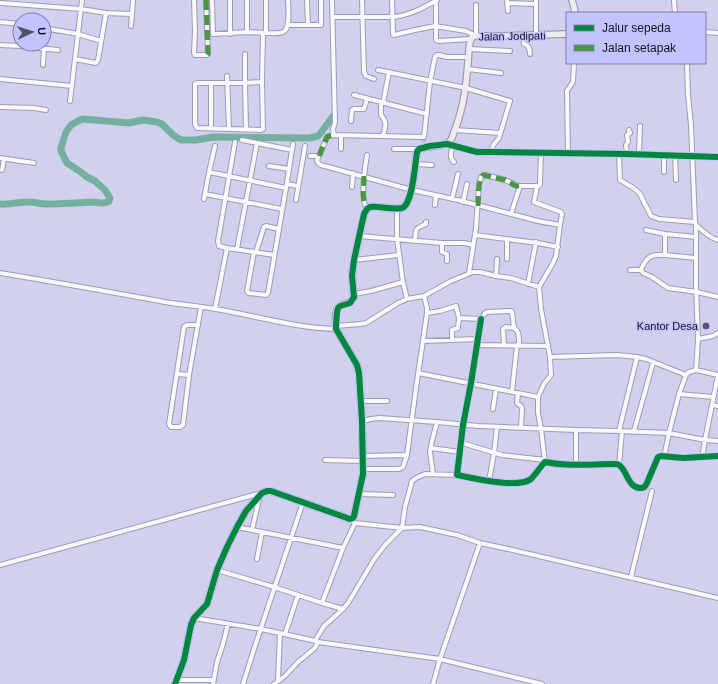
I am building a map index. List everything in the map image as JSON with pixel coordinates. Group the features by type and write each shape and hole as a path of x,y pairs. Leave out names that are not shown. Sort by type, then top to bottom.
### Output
{"street":[{"path":"70,101 82,0"},
{"path":"131,26 133,0"},
{"path":"194,0 194,54 207,55 206,0"},
{"path":"212,0 213,34 247,32 264,34 282,32 286,30 288,25 288,0"},
{"path":"230,0 230,34"},
{"path":"247,0 247,32"},
{"path":"262,82 195,84 194,100 196,128 246,130 264,129 262,82 266,0"},
{"path":"307,0 308,25"},
{"path":"288,25 321,24 322,0"},
{"path":"332,0 334,135"},
{"path":"362,0 364,72 367,77 374,79"},
{"path":"392,0 394,35 435,26 466,31 474,37"},
{"path":"426,0 427,6"},
{"path":"333,18 401,16 427,6 436,0"},
{"path":"436,0 436,40 474,37"},
{"path":"572,0 574,12"},
{"path":"674,0 675,12"},
{"path":"508,11 507,1 536,2 536,36"},
{"path":"0,4 132,14"},
{"path":"474,37 476,5"},
{"path":"75,59 96,63 98,60 106,13"},
{"path":"0,22 12,23"},
{"path":"52,29 78,34 101,41"},
{"path":"706,32 718,33"},
{"name":"Jalan Jodipati","path":"450,145 462,109 466,88 469,50 474,37 524,40 536,36 566,34"},
{"path":"524,40 528,46 530,54"},
{"path":"0,45 12,46"},
{"path":"52,49 58,50"},
{"path":"469,50 510,51"},
{"path":"43,65 44,52"},
{"path":"245,54 246,130"},
{"path":"469,57 436,56 430,82 424,137 334,135 327,137 317,161 319,164 412,190 560,225"},
{"path":"568,154 567,91 573,82 574,64"},
{"path":"687,64 696,223 698,339 696,370"},
{"path":"468,69 500,73"},
{"path":"378,70 430,82 466,88 510,100 498,140 490,152"},
{"path":"383,136 386,122 381,115 382,103 390,72"},
{"path":"227,76 229,129"},
{"path":"0,79 72,86"},
{"path":"211,83 211,128"},
{"path":"354,95 427,114"},
{"path":"351,121 352,110 364,109 367,99"},
{"path":"0,107 34,108 46,110"},
{"path":"639,154 640,126"},
{"path":"455,130 500,133"},
{"path":"627,154 626,145 628,142 628,135 630,133 629,130"},
{"path":"341,135 341,149"},
{"path":"242,140 292,150"},
{"path":"235,142 218,243 219,246 274,255"},
{"path":"237,249 257,143"},
{"path":"279,229 266,226 264,227 255,252 247,291 249,293 264,295 268,293 274,255 279,229 293,144"},
{"path":"394,150 419,149 430,146 450,145 477,152 718,156"},
{"path":"450,145 450,156 454,162"},
{"path":"204,199 215,146"},
{"path":"296,200 297,186 305,146"},
{"path":"350,519 354,516 363,469 361,401 358,368 336,327 336,312 340,306 350,303 353,299 354,294 352,276 354,260 367,209 374,206 397,208 405,206 412,190 417,152 419,149"},
{"path":"274,684 285,676 314,648 324,626 343,609 375,558 402,528 412,481 425,474 433,474 457,475 500,482 527,481 531,479 545,461 538,413 538,397 544,384 551,375 550,357 541,309 539,287 553,263 558,247 562,214 561,212 534,202 537,186 540,184 541,153"},
{"path":"619,154 620,180 635,189 640,194 653,217 696,223 708,236 718,240"},
{"path":"367,155 364,176 364,202 367,209"},
{"path":"664,155 664,172"},
{"path":"675,155 676,180"},
{"path":"310,156 319,156"},
{"path":"2,170 2,159 34,163"},
{"path":"415,164 432,166"},
{"path":"269,166 289,169"},
{"path":"209,172 229,177 286,186 297,186"},
{"path":"352,186 353,173"},
{"path":"452,199 458,174"},
{"path":"469,273 474,245 480,179 483,175 505,180 516,186 537,186"},
{"path":"463,202 467,184"},
{"path":"511,214 520,186"},
{"path":"205,194 282,208"},
{"path":"435,205 436,195"},
{"path":"397,208 397,239 407,299"},
{"path":"415,242 418,227 426,224 426,222"},
{"path":"646,230 665,234 696,237"},
{"path":"665,234 665,255"},
{"path":"359,236 415,242 442,244 464,243 474,245"},
{"path":"475,236 536,242 558,247"},
{"path":"507,240 508,259"},
{"path":"528,284 536,242"},
{"path":"442,244 442,252 446,254 447,261"},
{"path":"215,309 227,248"},
{"path":"354,260 399,255"},
{"path":"641,270 646,261 654,256 665,255 696,258"},
{"path":"496,276 497,259"},
{"path":"630,270 641,270 643,273 652,277 668,288 697,292 718,297"},
{"path":"0,273 318,328 360,324 366,322 398,303 407,299 424,296 444,284 469,273 480,272 539,287"},
{"path":"354,294 403,282"},
{"path":"363,469 402,469 404,467 427,313 424,296"},
{"path":"427,313 456,306 459,318 458,327 452,330 452,340"},
{"path":"198,325 187,325 184,327 169,424 170,427 181,427 183,425 189,375 198,325 201,307"},
{"path":"457,475 463,425 478,344 481,319 485,312 511,311 514,328"},
{"path":"459,318 481,319"},
{"path":"504,345 504,328 516,329 518,331 518,345 512,392"},
{"path":"698,339 713,336 718,333"},
{"path":"423,341 478,339"},
{"path":"478,344 547,346"},
{"path":"550,357 637,357 646,359 686,375"},
{"path":"637,357 620,431 619,465 631,483 636,487 645,487 656,459 659,456 683,458 718,456"},
{"path":"634,431 653,363"},
{"path":"664,457 679,394 686,375 689,372 696,370 718,375 702,458"},
{"path":"418,373 538,397"},
{"path":"177,374 189,375"},
{"path":"493,409 496,389"},
{"path":"518,393 517,403 522,408 521,428"},
{"path":"679,394 713,397"},
{"path":"361,401 387,401"},
{"path":"712,405 718,406"},
{"path":"362,421 379,418 497,427 634,431 669,433 718,441"},
{"path":"433,474 430,457 436,422"},
{"path":"489,481 497,427"},
{"path":"576,430 576,465"},
{"path":"462,443 502,455 565,465 619,465"},
{"path":"431,448 460,452"},
{"path":"325,460 363,459 407,455"},
{"path":"631,578 652,490"},
{"path":"0,565 271,491 350,519 355,524 402,528 420,527 718,598"},
{"path":"228,624 214,682 176,682 184,660 191,625 194,618 207,604 217,570 237,527 246,511 261,494"},
{"path":"252,530 261,494"},
{"path":"359,494 393,495"},
{"path":"243,684 303,502"},
{"path":"322,603 343,548 355,524"},
{"path":"237,527 343,548"},
{"path":"257,559 262,532"},
{"path":"432,684 480,542"},
{"path":"217,570 343,609"},
{"path":"278,680 283,634 298,595"},
{"path":"194,618 283,634 316,642 440,659 542,684"}],"waterway":[{"path":"0,204 28,202 47,204 91,202 103,203 109,201 110,198 105,190 95,181 67,163 61,151 66,132 71,125 82,119 129,123 143,120 157,122 162,124 173,135 181,140 196,140 213,137 310,138 318,136 334,115"}],"tunnel":[{"path":"423,148 424,137"}],"marked path":[{"path":"206,0 207,55"},
{"path":"319,156 327,137 334,135"},
{"path":"478,206 479,186 483,175 505,180 516,186 520,186"},
{"path":"364,176 363,198 367,209"}],"cycle path":[{"path":"175,684 184,660 191,625 194,618 207,604 217,570 237,527 246,511 262,493 271,491 350,519 354,516 363,474 359,373 357,365 336,329 337,312 340,306 350,303 354,297 352,276 364,214 370,207 402,208 406,205 411,191 417,152 419,149 447,144 477,152 718,157"},
{"path":"481,319 463,425 457,475 495,482 516,483 525,482 531,479 545,462 571,465 616,464 622,467 633,485 641,488 646,484 658,457 683,458 718,456"}],"place":[{"name":"Kantor Desa","path":"706,326"}]}
